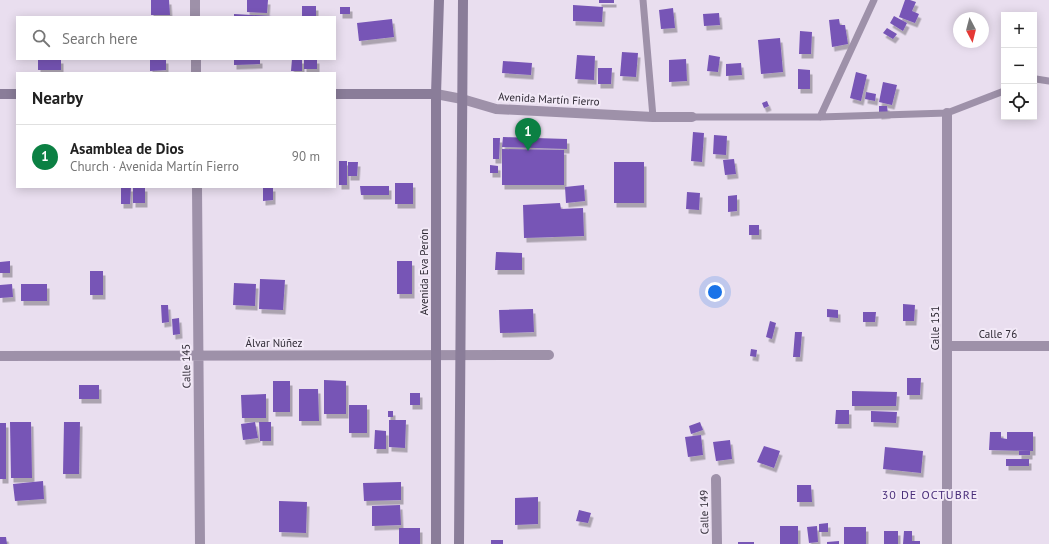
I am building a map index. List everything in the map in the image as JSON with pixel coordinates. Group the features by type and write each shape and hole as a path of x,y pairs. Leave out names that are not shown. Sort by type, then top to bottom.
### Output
{"street":[{"path":"195,0 195,16"},
{"name":"Avenida Eva Perón","path":"436,544 436,94 438,0"},
{"path":"459,544 462,0"},
{"path":"196,60 196,72"},
{"path":"0,94 16,94"},
{"name":"Avenida Martín Fierro","path":"336,94 436,94 462,99 496,109 653,117 692,117"},
{"name":"Calle 151","path":"947,113 947,544"},
{"name":"Calle 145","path":"197,188 200,544"},
{"name":"Calle 76","path":"947,346 1049,346"},
{"name":"Álvar Núñez","path":"0,356 549,355"},
{"name":"Calle 149","path":"716,479 717,544"}],"lane":[{"path":"643,0 653,117"},
{"path":"820,118 874,0"},
{"path":"1037,79 1049,81"},
{"path":"692,117 820,118 947,113 1001,92"}],"building":[{"path":"151,0 169,0 170,15 151,15"},
{"path":"247,0 268,0 267,13 247,12"},
{"path":"599,0 614,0 614,3 599,3"},
{"path":"905,0 916,2 912,11 919,14 915,23 899,17"},
{"path":"573,5 603,7 602,22 573,21"},
{"path":"302,6 316,6 316,16 302,16"},
{"path":"340,7 350,7 350,14 340,14"},
{"path":"673,8 675,28 661,29 659,10"},
{"path":"719,13 720,25 704,26 703,14"},
{"path":"234,14 272,16 234,16"},
{"path":"894,16 907,23 903,31 890,23"},
{"path":"392,19 394,37 359,41 357,23"},
{"path":"839,19 840,25 845,25 848,44 832,47 829,20"},
{"path":"887,28 897,34 893,39 883,33"},
{"path":"800,31 812,32 811,54 799,54"},
{"path":"780,38 783,72 761,74 758,40"},
{"path":"622,52 638,53 636,77 620,76"},
{"path":"577,55 595,56 594,80 575,79"},
{"path":"709,55 720,57 718,72 707,71"},
{"path":"686,59 687,81 669,82 669,60"},
{"path":"38,60 61,60 61,70 38,70"},
{"path":"150,60 166,60 166,70 150,71"},
{"path":"234,60 260,60 260,64 234,65"},
{"path":"292,60 302,60 302,71 291,71"},
{"path":"304,60 317,60 317,69 304,69"},
{"path":"503,61 532,63 531,75 502,73"},
{"path":"741,63 742,75 726,76 726,64"},
{"path":"598,68 612,68 611,84 598,84"},
{"path":"798,69 810,70 810,89 798,89"},
{"path":"856,72 867,75 861,101 850,98"},
{"path":"883,82 897,85 892,105 879,102"},
{"path":"866,92 876,94 875,101 865,99"},
{"path":"767,101 769,106 764,108 762,103"},
{"path":"879,106 887,106 888,114 879,115"},
{"path":"693,132 704,133 702,162 691,161"},
{"path":"714,135 727,136 726,155 713,154"},
{"path":"503,137 567,139 567,149 502,147"},
{"path":"493,138 500,138 499,159 493,159"},
{"path":"502,149 564,150 564,185 502,185"},
{"path":"734,159 736,174 725,175 723,160"},
{"path":"339,161 347,161 347,185 339,185"},
{"path":"348,162 358,162 357,176 348,176"},
{"path":"614,162 644,162 644,203 614,203"},
{"path":"490,165 498,166 498,173 490,173"},
{"path":"395,183 413,183 413,204 395,204"},
{"path":"584,185 585,201 566,203 565,187"},
{"path":"360,186 389,186 389,195 361,195"},
{"path":"121,188 131,188 130,204 121,204"},
{"path":"133,188 145,188 145,203 133,203"},
{"path":"263,188 273,188 273,200 263,201"},
{"path":"687,192 700,193 699,210 686,209"},
{"path":"737,195 737,211 728,212 728,196"},
{"path":"560,203 561,209 583,208 584,236 524,238 523,205"},
{"path":"749,225 759,225 759,235 749,235"},
{"path":"496,252 522,253 522,270 495,270"},
{"path":"10,261 10,273 0,273 0,262"},
{"path":"397,261 412,261 412,294 397,294"},
{"path":"90,271 103,271 103,295 90,295"},
{"path":"260,279 285,280 283,310 259,309"},
{"path":"234,283 256,284 255,306 233,305"},
{"path":"12,284 13,297 0,298 0,285"},
{"path":"21,284 47,284 47,301 21,301"},
{"path":"903,304 915,305 914,321 903,321"},
{"path":"161,305 168,305 169,322 162,323"},
{"path":"533,309 534,332 500,333 499,310"},
{"path":"827,309 838,310 838,318 827,317"},
{"path":"863,312 876,312 875,322 863,322"},
{"path":"179,318 180,334 173,335 172,319"},
{"path":"770,321 776,323 772,339 766,337"},
{"path":"795,332 802,332 800,357 793,357"},
{"path":"751,349 757,350 756,357 750,356"},
{"path":"907,378 921,378 920,395 907,395"},
{"path":"324,380 346,381 346,414 324,414"},
{"path":"273,381 290,381 290,412 273,412"},
{"path":"79,385 99,385 99,399 79,399"},
{"path":"299,389 318,389 319,421 299,421"},
{"path":"852,391 897,392 896,406 852,406"},
{"path":"410,393 420,393 420,405 410,405"},
{"path":"266,394 266,418 242,418 241,395"},
{"path":"349,405 367,405 367,433 349,433"},
{"path":"836,410 849,410 849,424 835,424"},
{"path":"388,411 393,411 393,417 388,417"},
{"path":"871,411 897,412 896,423 871,422"},
{"path":"389,420 406,420 405,448 389,447"},
{"path":"10,422 31,422 32,478 11,478"},
{"path":"64,422 80,422 79,474 63,474"},
{"path":"255,422 258,438 243,440 241,424"},
{"path":"259,422 271,422 271,441 260,441"},
{"path":"700,422 703,430 691,434 689,426"},
{"path":"0,423 6,423 6,479 0,479"},
{"path":"375,430 386,431 386,449 374,449"},
{"path":"990,432 1001,432 1001,438 1007,439 1007,432 1033,432 1033,451 989,450"},
{"path":"701,435 703,455 688,457 685,437"},
{"path":"730,440 732,459 716,461 713,442"},
{"path":"764,446 780,451 774,468 757,462"},
{"path":"885,447 923,451 921,473 883,469"},
{"path":"1019,451 1030,451 1030,455 1019,455"},
{"path":"1006,459 1029,459 1029,466 1006,466"},
{"path":"43,481 44,499 15,501 13,484"},
{"path":"401,482 401,500 364,501 363,483"},
{"path":"797,485 811,485 812,502 797,502"},
{"path":"538,497 538,524 515,525 515,498"},
{"path":"279,501 307,502 306,533 279,532"},
{"path":"400,505 401,525 372,526 372,506"},
{"path":"579,510 591,513 588,523 576,521"},
{"path":"828,523 828,532 819,532 819,524"},
{"path":"780,526 798,526 798,544 780,544"},
{"path":"817,526 818,542 809,543 807,527"},
{"path":"844,527 866,527 866,544 844,544"},
{"path":"399,528 420,528 420,544 399,544"},
{"path":"884,531 898,531 898,544 884,544"},
{"path":"904,531 912,531 912,541 920,541 920,544 903,544"},
{"path":"0,537 6,537 7,544 0,544"},
{"path":"491,540 503,540 503,544 491,544"},
{"path":"839,541 839,544 827,544 827,542"},
{"path":"738,542 754,542 754,544 738,544"}],"place":[{"name":"Asamblea de Dios","path":"528,151"}],"district":[{"name":"30 DE OCTUBRE","path":"930,494"}]}
